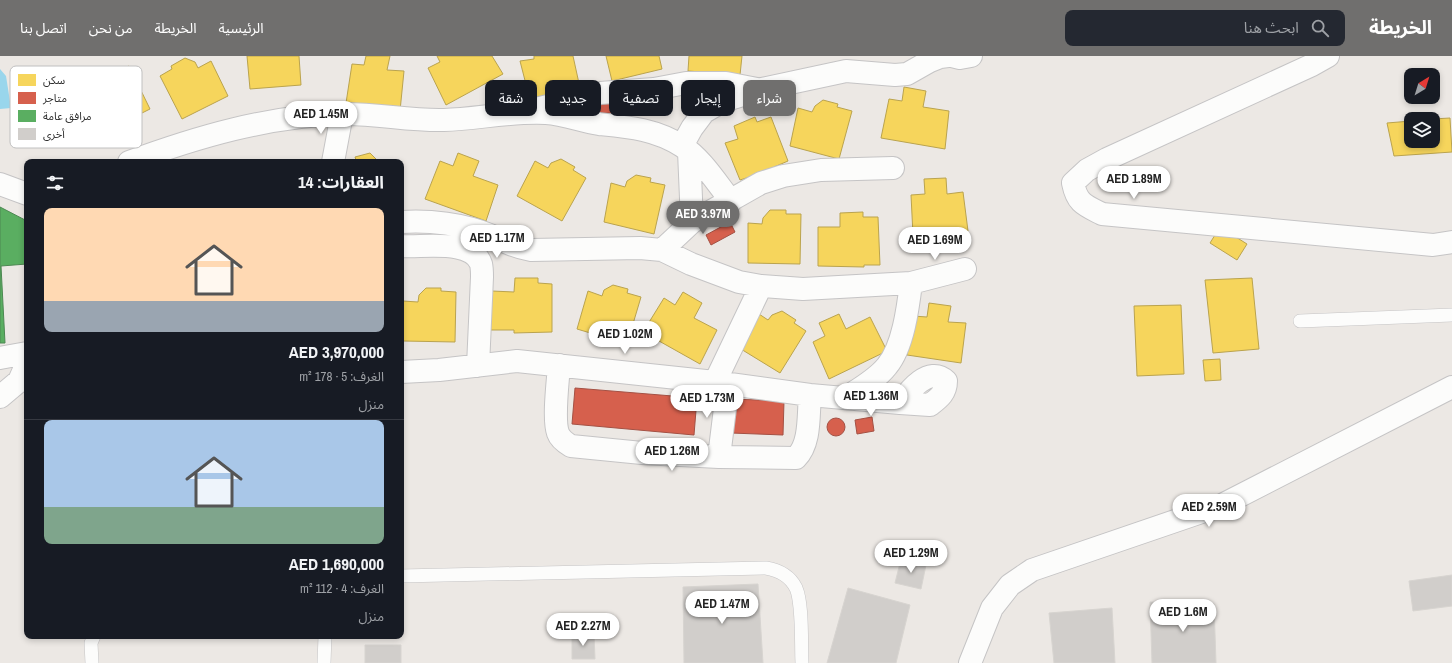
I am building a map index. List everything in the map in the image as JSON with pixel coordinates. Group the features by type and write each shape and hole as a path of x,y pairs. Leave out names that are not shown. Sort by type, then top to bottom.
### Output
{"street":[{"path":"796,82 846,71 896,75 907,74 935,59 948,56"},
{"path":"952,56 960,58 971,56"},
{"path":"1328,56 1312,65 1086,170 1073,183 1075,195 1084,205 1102,214 1433,245 1452,242"},
{"path":"537,109 600,93 654,89 686,83 726,83 743,86"},
{"path":"692,222 685,149 692,128 704,112 711,107 723,101 743,95"},
{"path":"537,113 546,113 596,123 638,128 685,149 701,163 730,201"},
{"path":"334,159 342,114"},
{"path":"138,159 190,141 233,129 304,117 342,114 441,120 491,116"},
{"path":"662,250 692,222 762,183 782,176 821,170 893,168"},
{"path":"0,184 24,193"},
{"path":"404,222 415,221 459,225 489,235 516,248 531,250 640,248 662,250 721,276 761,286 803,289 911,283 965,269"},
{"path":"404,246 447,246 464,249 476,256 481,264 482,277 478,366"},
{"path":"845,398 887,367 896,354 907,312 911,283"},
{"path":"719,457 722,383 761,286"},
{"path":"0,358 24,354"},
{"path":"404,372 439,370 517,361 722,383 810,395 900,403"},
{"path":"559,365 557,419 558,433 564,442 571,446 635,452 719,457 796,458 802,453 806,442 810,395"},
{"path":"0,397 24,375"},
{"path":"970,663 992,608 1010,585 1032,570 1222,505 1452,387"}],"lane":[{"path":"1300,321 1452,315"},
{"path":"404,576 766,568 776,570 786,575 796,588 800,604 802,663"},
{"path":"92,663 91,643 93,639"},
{"path":"324,663 325,639"}],"water":[{"path":"0,69 6,76 10,108 0,109"}],"building: سكن":[{"path":"247,56 299,56 301,85 250,89"},
{"path":"366,56 390,56 387,70 404,71 400,111 346,103 352,64 364,65"},
{"path":"437,56 492,56 503,74 492,80 485,80 485,84 446,105 428,68 440,62"},
{"path":"534,56 573,56 578,80 545,80 545,96 537,98 537,80 525,80 520,61 534,59"},
{"path":"606,56 659,56 662,69 612,80"},
{"path":"689,56 742,56 740,75 688,71"},
{"path":"185,58 195,62 198,68 211,61 228,96 182,119 160,76 172,69 171,66"},
{"path":"904,87 926,91 923,107 949,111 945,149 881,138 889,99 902,101"},
{"path":"142,93 150,109 142,113"},
{"path":"823,100 838,104 837,107 852,111 839,159 790,146 798,108 812,112 815,106"},
{"path":"755,117 757,122 771,117 788,161 774,167 775,169 740,180 725,143 738,139 734,126"},
{"path":"1450,118 1452,152 1394,156 1387,123 1404,122 1404,148 1440,148 1440,119"},
{"path":"370,153 376,159 356,159 355,157"},
{"path":"458,153 479,161 473,176 498,185 486,221 425,199 440,161 453,166"},
{"path":"561,159 575,167 573,170 586,178 562,221 517,196 535,161 548,168 551,163"},
{"path":"636,175 651,178 650,182 665,185 654,234 604,222 611,183 625,187 627,181"},
{"path":"946,178 947,194 963,192 968,231 913,235 911,195 925,194 924,179"},
{"path":"770,210 786,210 786,214 801,214 800,264 748,263 748,223 762,224 763,218"},
{"path":"863,212 863,217 878,217 880,265 864,265 864,267 818,266 818,227 840,227 840,213"},
{"path":"1220,227 1247,244 1237,260 1210,243"},
{"path":"515,278 538,278 538,283 552,284 552,332 514,333 514,330 490,330 492,291 514,292"},
{"path":"1252,278 1259,349 1213,353 1205,280"},
{"path":"613,285 628,289 627,293 641,297 627,344 577,329 588,291 602,296 604,290"},
{"path":"426,288 441,288 441,291 456,292 455,342 404,341 404,301 418,302 419,295"},
{"path":"683,292 702,303 694,318 717,330 700,364 643,332 664,298 675,305"},
{"path":"929,303 951,306 948,322 966,323 961,363 907,355 913,316 927,317"},
{"path":"1181,305 1184,374 1137,376 1134,306"},
{"path":"782,311 796,320 794,323 806,331 780,373 736,346 756,312 768,320 772,315"},
{"path":"839,314 846,329 870,317 887,351 829,379 813,342 825,336 819,323"},
{"path":"1220,359 1221,380 1205,381 1203,360"}],"building: متاجر":[{"path":"601,98 609,98 609,113 601,113"},
{"path":"730,222 735,232 711,245 706,235"},
{"path":"575,388 697,398 694,435 572,424"},
{"path":"732,399 784,401 783,435 731,433"},
{"path":"872,417 874,431 857,434 855,420"},
{"path":"836,418 842,421 845,427 842,433 836,436 830,433 827,427 830,421"}],"building: مرافق عامة":[{"path":"0,207 24,219 24,264 1,266 5,343 0,343"}],"building: أخرى":[{"path":"901,559 926,565 921,589 895,583"},
{"path":"1452,575 1452,606 1413,611 1409,581"},
{"path":"758,584 763,663 684,663 683,587"},
{"path":"848,588 910,605 896,663 827,663"},
{"path":"1150,602 1214,604 1216,663 1152,663"},
{"path":"1112,608 1115,663 1054,663 1049,613"},
{"path":"572,635 594,635 595,659 572,659"},
{"path":"365,645 401,645 401,663 365,663"}]}
